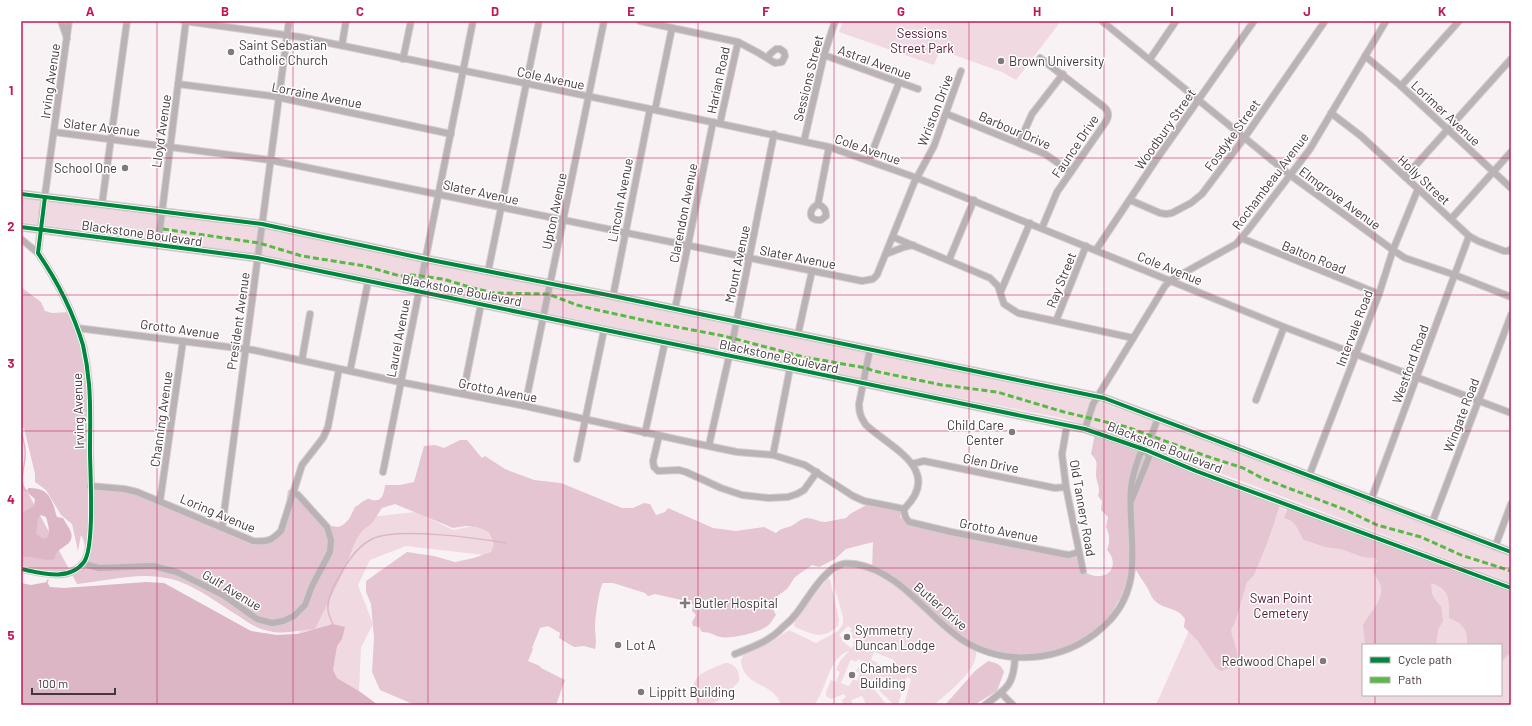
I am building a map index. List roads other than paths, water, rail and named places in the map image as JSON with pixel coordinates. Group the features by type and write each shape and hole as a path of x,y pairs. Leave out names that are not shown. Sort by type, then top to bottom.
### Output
{"main road":[{"name":"Blackstone Boulevard","path":"21,194 262,224 550,285 613,296 1097,396 1511,552"},
{"name":"Blackstone Boulevard","path":"21,227 257,258 1085,429 1146,450 1196,471 1511,588"}],"street":[{"path":"61,21 67,38"},
{"name":"Irving Avenue","path":"69,21 38,253 65,296 83,347 89,386 91,508 87,556 84,563"},
{"path":"102,204 127,21"},
{"name":"Cole Avenue","path":"185,21 287,34 774,134 829,147 869,160 974,200 1284,327 1511,413"},
{"name":"Lloyd Avenue","path":"158,244 185,21"},
{"name":"President Avenue","path":"222,528 289,21"},
{"path":"342,45 346,21"},
{"path":"403,59 411,21"},
{"name":"Laurel Avenue","path":"382,472 473,21"},
{"path":"488,272 539,21"},
{"name":"Upton Avenue","path":"525,406 604,21"},
{"path":"640,21 738,42 768,58"},
{"name":"Sessions Street","path":"804,141 824,55 835,21"},
{"name":"Elmgrove Avenue","path":"1102,21 1290,175 1393,250 1405,258 1511,297"},
{"path":"1150,59 1176,21"},
{"name":"Woodbury Street","path":"1096,250 1254,21"},
{"name":"Fosdyke Street","path":"1130,200 1160,213 1166,214 1172,213 1185,206 1202,194 1245,137 1325,21"},
{"name":"Rochambeau Avenue","path":"1085,429 1097,396 1158,297 1171,280 1236,244 1241,238 1310,149 1386,21"},
{"path":"1401,86 1459,21"},
{"name":"Lincoln Avenue","path":"613,296 625,232 672,28"},
{"name":"Harian Road","path":"720,123 738,42"},
{"name":"Astral Avenue","path":"824,55 918,89"},
{"name":"Lorimer Avenue","path":"1365,56 1401,86 1511,188"},
{"name":"Faunce Drive","path":"1040,58 1106,108 1109,115 1057,192 1042,228"},
{"path":"1405,177 1446,129 1511,59"},
{"name":"Wriston Drive","path":"893,237 917,178 931,152 947,114 961,72"},
{"path":"1019,143 1032,114 1063,74"},
{"path":"869,160 899,83"},
{"name":"Lorraine Avenue","path":"178,84 278,98 451,134"},
{"name":"Holly Street","path":"1331,113 1361,136 1469,236 1504,251 1510,250"},
{"name":"Barbour Drive","path":"947,114 1050,157 1071,172"},
{"name":"Clarendon Avenue","path":"674,309 713,122"},
{"name":"Slater Avenue","path":"54,132 270,160 862,281 873,279 877,275 893,237"},
{"name":"Mount Avenue","path":"709,445 729,356 774,134"},
{"path":"818,204 829,147"},
{"path":"1451,220 1511,152"},
{"name":"Intervale Road","path":"1309,476 1379,294 1393,250 1418,189"},
{"path":"949,260 974,200"},
{"path":"1001,291 1030,223"},
{"name":"Westford Road","path":"1371,500 1469,236"},
{"path":"893,237 987,276 995,282 1001,291 1003,302 1018,313 1133,338"},
{"name":"Balton Road","path":"1241,238 1379,294"},
{"path":"21,239 38,253"},
{"path":"886,254 914,245"},
{"name":"Ray Street","path":"1056,321 1086,246"},
{"path":"798,334 812,271"},
{"path":"350,372 368,282"},
{"path":"463,394 481,304"},
{"path":"302,360 310,314"},
{"name":"Wingate Road","path":"1432,522 1511,315"},
{"path":"1256,400 1284,327"},
{"name":"Grotto Avenue","path":"77,328 245,349 302,360 350,372 525,406 737,452 773,455 805,465 853,496 864,501 904,509 906,519 916,524 1063,554 1079,552"},
{"path":"577,459 604,330"},
{"name":"Channing Avenue","path":"160,501 183,341"},
{"path":"645,433 665,342"},
{"path":"870,349 859,404 861,418 871,430 906,457 916,471 918,481 917,491 911,503 904,509"},
{"path":"773,455 790,368"},
{"name":"Loring Avenue","path":"90,486 137,492 253,541 268,541 276,538 281,531 302,465 320,442 328,427 339,369"},
{"name":"Butler Drive","path":"735,654 767,641 777,633 795,616 818,584 829,572 843,563 865,566 898,583 953,633 968,643 989,652 1015,657 1035,657 1049,655 1068,649 1083,641 1105,625 1117,612 1128,589 1134,556 1131,487 1140,454 1146,450 1158,418"},
{"name":"Old Tannery Road","path":"1067,425 1062,454 1066,488 1083,571"},
{"path":"659,436 653,461 654,468 658,471 679,470 721,488 742,495 769,498 788,497 804,490 817,472"},
{"name":"Butler Drive","path":"1131,502 1149,457 1146,450"},
{"name":"Glen Drive","path":"912,464 924,461 1055,488 1066,488"},
{"name":"Gulf Avenue","path":"84,563 88,566 99,568 153,566 172,570 223,595 257,619 272,622 282,621 294,616 305,605 312,586 330,552 331,540 327,528 298,495 293,492"},
{"path":"1495,547 1511,504"},
{"path":"21,569 55,575 69,572 84,563"},
{"path":"985,705 1009,685 1014,670 1015,657"},
{"path":"1001,693 1013,705"}],"waterway":[{"path":"21,432 25,451 22,481 24,490 28,491"},
{"path":"333,624 328,613 328,605 333,587 353,555 372,539 400,534 418,534 457,536 506,543"}],"place":[{"name":"Saint Sebastian Catholic Church","path":"231,52"},
{"name":"Brown University","path":"1001,61"},
{"name":"School One","path":"125,168"},
{"name":"Child Care Center","path":"1012,432"},
{"name":"Butler Hospital","path":"685,603"},
{"name":"Symmetry Duncan Lodge","path":"847,637"},
{"name":"Lot A","path":"618,645"},
{"name":"Redwood Chapel","path":"1323,661"},
{"name":"Chambers Building","path":"852,675"},
{"name":"Lippitt Building","path":"641,692"}],"park label":[{"name":"Sessions Street Park","path":"922,40"},
{"name":"Swan Point Cemetery","path":"1281,606"}]}
